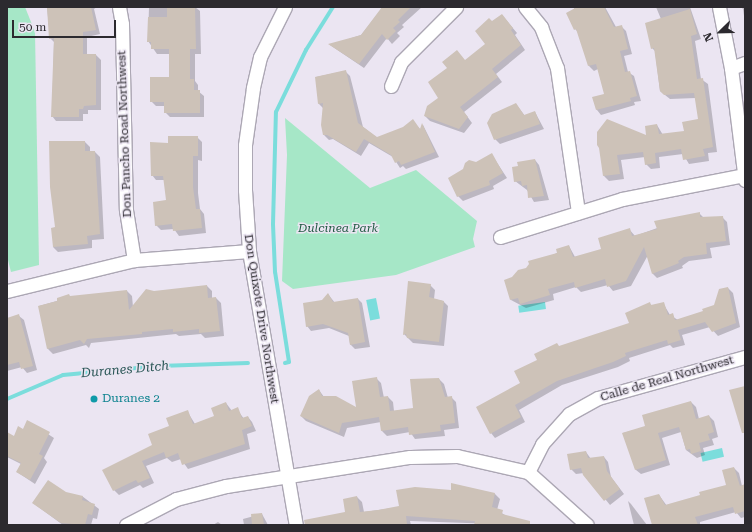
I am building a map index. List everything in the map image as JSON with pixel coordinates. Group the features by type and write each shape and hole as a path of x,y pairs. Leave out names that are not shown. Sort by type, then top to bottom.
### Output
{"street":[{"name":"Don Pancho Road Northwest","path":"119,7 122,24 126,210 134,260"},
{"name":"Don Quixote Drive Northwest","path":"284,7 260,57 253,88 245,146 249,251 296,525"},
{"path":"391,86 401,62 456,7"},
{"path":"525,7 541,27 557,68 578,212"},
{"path":"500,237 578,212 622,200 745,178 731,68 719,7"},
{"path":"731,68 745,64"},
{"path":"7,291 134,260 249,251"},
{"name":"Calle de Real Northwest","path":"528,472 542,444 569,414 598,398 745,357"},
{"path":"126,525 176,499 226,486 287,474 410,457 457,456 528,472 587,525"}],"green space":[{"path":"7,7 25,7 35,32 39,265 11,272 7,256"},
{"name":"Dulcinea Park","path":"285,118 370,188 416,170 477,221 473,239 475,247 396,275 293,289 282,281 287,155"}],"shaded area":[{"path":"376,298 380,319 370,321 366,300"},
{"path":"545,302 546,309 519,313 518,306"},
{"path":"722,448 724,457 703,462 701,453"}],"building":[{"path":"47,7 91,7 96,30 83,32 83,54 96,54 96,105 84,106 83,109 79,109 79,117 51,117 54,38 49,39"},
{"path":"167,7 195,7 196,49 190,49 190,79 194,79 194,90 200,90 200,113 164,113 164,102 150,102 150,77 169,77 169,49 151,49 151,42 147,42 148,17 167,17"},
{"path":"382,7 411,7 398,20 400,22 393,28 396,31 387,40 382,34 359,64 328,44 361,35"},
{"path":"577,7 604,7 614,27 622,25 628,49 620,51 625,72 630,71 637,96 630,98 631,101 596,110 592,97 604,94 596,64 588,66 576,29 574,30 566,13"},
{"path":"690,9 697,34 691,36 697,79 703,78 713,147 703,149 705,156 683,160 681,149 655,153 656,163 645,165 643,152 617,155 620,174 603,176 599,148 597,145 597,132 607,119 646,135 645,126 657,124 659,134 684,131 682,122 698,119 694,93 664,95 660,91 654,48 651,49 645,23"},
{"path":"502,14 513,28 511,30 521,45 492,69 498,77 460,107 468,117 459,129 424,116 427,106 438,98 428,82 447,68 442,62 457,50 465,60 485,44 475,31 489,18 492,21"},
{"path":"346,70 358,123 377,137 403,127 413,119 420,129 422,123 435,152 401,165 399,161 395,163 391,155 364,139 356,152 327,135 323,135 321,125 323,103 318,104 315,77"},
{"path":"516,103 524,115 535,111 540,124 494,140 487,123 492,114"},
{"path":"168,136 198,136 198,156 193,156 193,187 196,209 200,209 202,228 173,231 172,224 155,226 153,202 166,200 163,176 151,176 150,142 168,143"},
{"path":"49,141 85,141 85,151 95,151 100,234 87,236 88,244 53,247 51,228 55,227 50,187"},
{"path":"492,153 503,173 489,181 490,185 457,197 448,178 463,169 465,163 469,160 476,162"},
{"path":"535,159 544,196 528,198 527,185 522,186 521,181 514,182 512,167 518,166 517,162"},
{"path":"700,212 700,217 723,216 726,241 706,243 707,254 684,257 678,261 679,263 652,274 644,247 626,281 607,287 605,279 575,288 574,282 548,289 550,295 520,304 518,298 510,300 504,280 512,277 518,270 526,268 529,264 528,261 557,253 556,249 569,245 573,257 601,249 598,238 630,228 632,236 657,229 654,221"},
{"path":"408,281 431,284 429,297 444,301 439,342 407,338 406,334 403,335"},
{"path":"207,285 208,298 216,297 220,331 199,333 199,329 173,332 173,329 142,332 142,334 87,339 84,344 80,340 47,349 38,306 57,301 57,298 69,294 70,296 127,290 129,310 146,289 154,291"},
{"path":"728,287 736,323 712,332 705,322 678,330 681,340 668,344 667,340 625,353 626,356 613,362 557,381 515,405 521,417 490,434 476,407 520,383 514,371 537,360 534,354 557,343 559,346 629,323 625,313 650,302 651,305 664,302 668,315 673,313 675,320 703,311 702,309 714,305 719,289"},
{"path":"328,293 333,302 358,298 365,342 350,345 348,333 323,324 306,327 303,303 322,300"},
{"path":"19,314 33,366 21,369 19,362 7,365 7,318"},
{"path":"377,377 380,397 388,396 390,411 413,408 410,379 439,378 445,397 452,396 455,423 440,425 441,431 409,435 408,427 381,431 379,417 342,423 339,433 300,416 309,396 319,389 322,396 336,396 356,407 352,381"},
{"path":"745,386 745,433 742,433 729,390"},
{"path":"691,401 696,419 709,415 714,432 708,434 710,440 699,443 701,451 691,454 690,449 686,450 679,427 658,433 666,460 635,470 622,433 645,426 642,415"},
{"path":"226,402 229,411 238,407 242,418 248,416 252,426 242,430 245,444 182,465 178,453 166,458 164,452 142,461 150,478 138,483 136,480 113,491 102,470 152,445 148,434 169,426 166,418 188,410 193,424 214,416 211,408"},
{"path":"27,420 50,432 39,454 43,456 30,480 16,472 21,463 7,456 7,432 14,436 18,426 23,429"},
{"path":"586,451 588,458 604,456 607,471 620,489 604,501 583,475 581,468 570,470 567,454"},
{"path":"734,467 740,486 745,484 745,511 735,514 733,507 695,517 698,525 652,525 644,498 659,494 665,505 700,495 699,492 726,485 722,470"},
{"path":"48,480 66,492 83,496 82,500 95,504 92,515 88,514 85,525 61,523 32,503"},
{"path":"451,483 495,493 492,507 503,510 502,514 530,521 530,525 474,525 475,521 406,516 407,524 399,525 305,525 304,520 345,512 343,499 357,496 360,512 378,510 399,506 396,490 415,487 451,490"},
{"path":"262,513 264,525 252,525 251,514"}],"waterway":[{"path":"285,363 289,362 275,272 273,224 276,112 306,50 333,7"},
{"name":"Duranes Ditch","path":"7,399 63,375 159,366 248,363"}],"place":[{"name":"Duranes 2","path":"94,399"}]}
